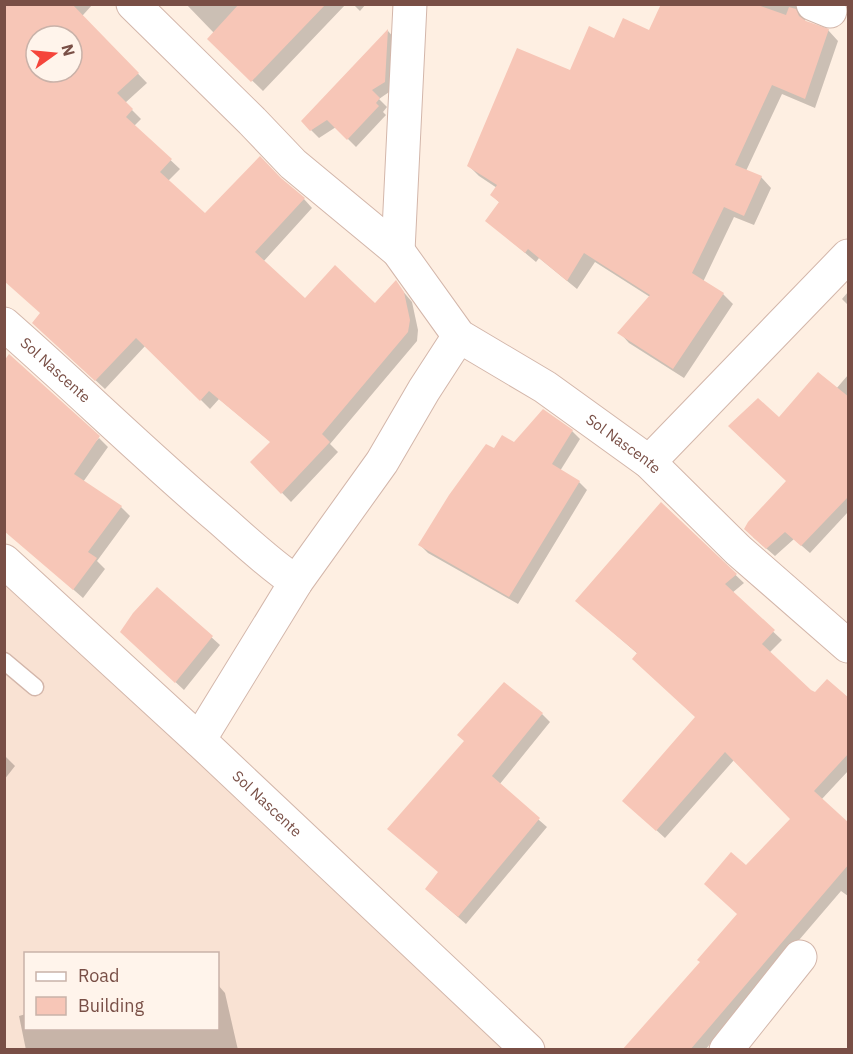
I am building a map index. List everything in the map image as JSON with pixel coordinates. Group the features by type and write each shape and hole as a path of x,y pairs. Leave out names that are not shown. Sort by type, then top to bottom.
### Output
{"street":[{"name":"Sol Nascente","path":"133,4 252,121 292,164 398,251 459,336 545,387 650,462 738,550 849,646"},
{"path":"398,251 410,4"},
{"path":"650,462 849,256"},
{"name":"Sol Nascente","path":"4,324 66,378 151,460 272,565 296,582"},
{"path":"199,740 296,582 382,462 459,336"},
{"name":"Sol Nascente","path":"4,561 199,740 528,1050"},
{"path":"726,1050 800,957"}],"lane":[{"path":"4,661 35,687"}],"shaded area":[{"path":"4,565 513,1049 5,1049"}],"building":[{"path":"4,4 72,4 139,73 117,93 133,109 126,117 172,159 160,172 205,213 260,156 305,198 255,252 305,298 335,265 375,303 396,280 404,292 410,320 408,332 322,434 330,442 281,494 250,462 270,442 209,391 200,401 136,338 95,381 32,323 40,313 4,281"},
{"path":"239,4 326,4 251,82 207,39"},
{"path":"661,4 755,4 786,15 789,7 796,9 799,16 806,21 829,29 805,99 772,85 735,165 762,176 744,216 724,207 692,273 724,293 673,369 617,333 650,295 584,253 567,281 528,249 525,253 485,221 499,202 490,195 497,185 467,166 517,48 570,70 589,26 614,38 623,18 649,30"},
{"path":"388,29 385,82 372,90 380,98 376,103 379,106 347,140 327,120 310,131 301,121"},
{"path":"9,354 100,436 74,474 122,506 88,552 97,558 73,590 4,531 4,361"},
{"path":"818,372 849,397 849,496 801,546 785,532 766,549 744,529 786,481 728,426 758,398 779,417"},
{"path":"543,409 573,430 552,464 580,481 509,597 418,545 449,495 486,444 494,448 502,435 514,442"},
{"path":"661,502 737,574 725,584 775,630 762,644 811,690 815,692 827,679 849,698 849,753 814,791 849,823 849,864 690,1050 622,1050 700,962 697,960 737,914 704,884 731,852 746,865 790,819 725,752 656,831 622,801 695,717 632,659 637,653 575,601"},
{"path":"157,587 213,636 175,683 120,632 133,613"},
{"path":"504,682 543,713 492,776 540,818 458,917 425,889 438,872 387,829 464,741 457,735"}]}
